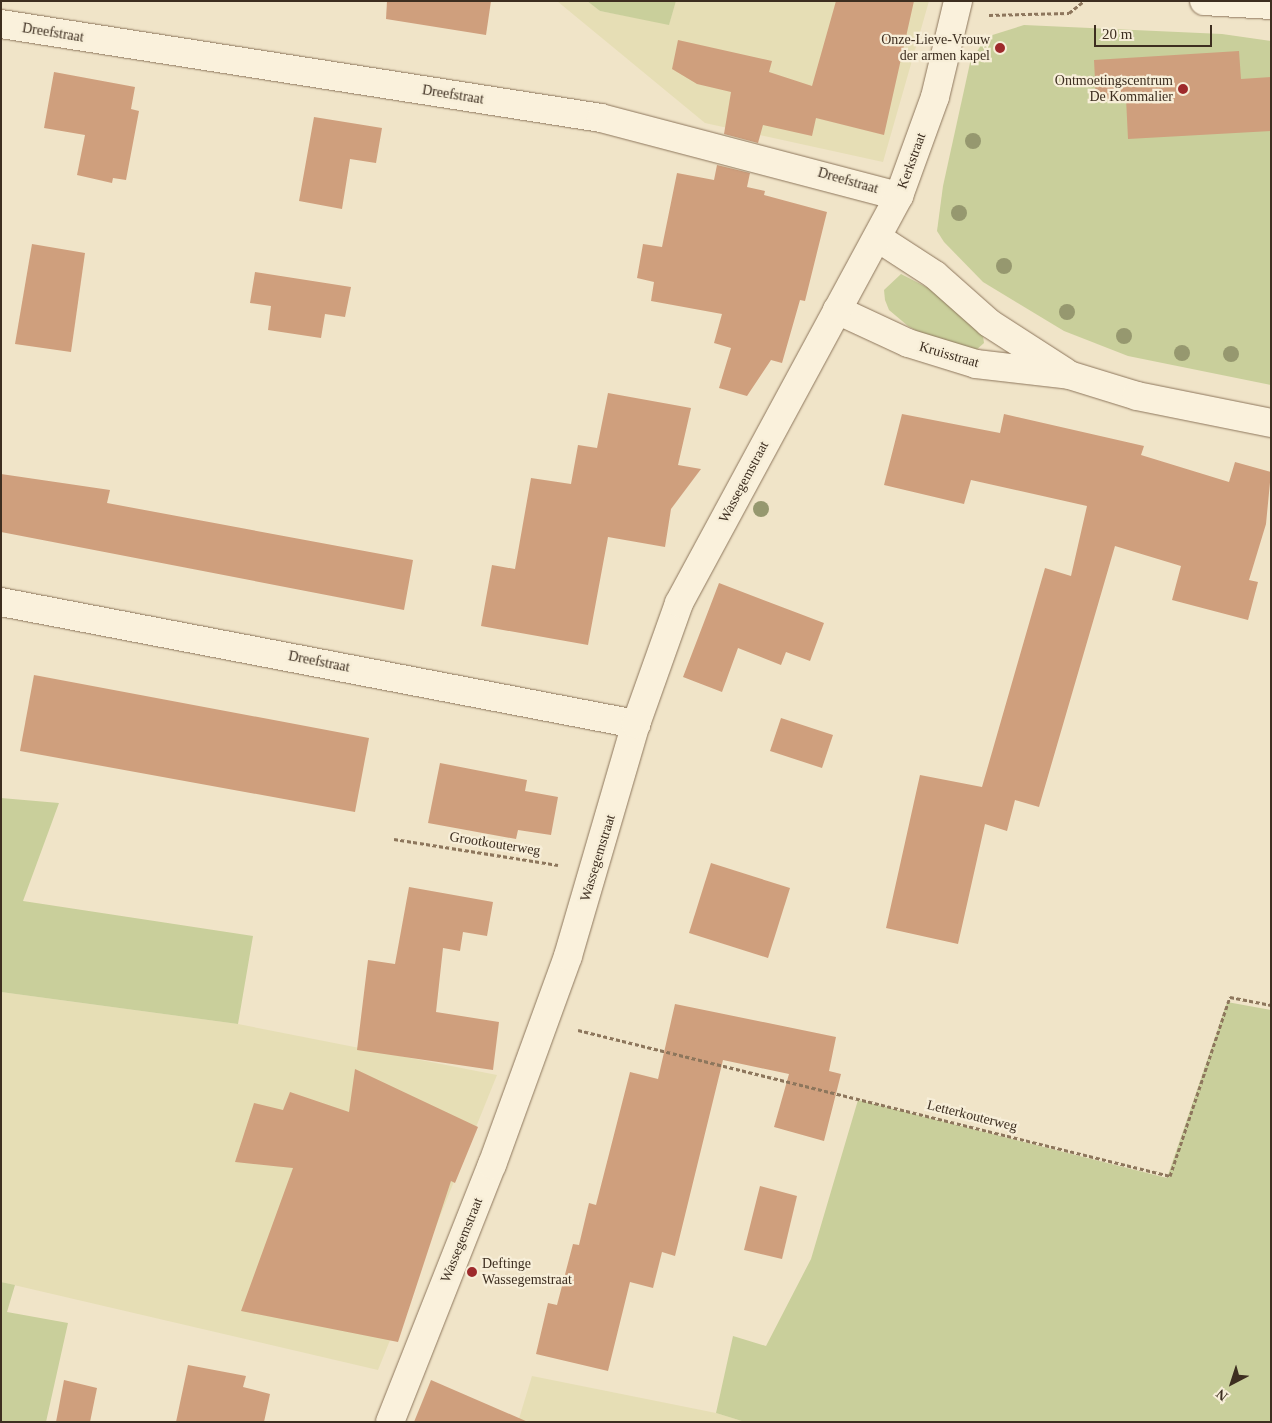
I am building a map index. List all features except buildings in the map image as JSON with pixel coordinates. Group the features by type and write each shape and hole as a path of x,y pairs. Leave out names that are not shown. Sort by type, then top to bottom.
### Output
{"street":[{"path":"1204,1 1271,5"},
{"name":"Kerkstraat","path":"837,310 878,238 899,196 935,97 957,4"},
{"name":"Dreefstraat","path":"1,24 602,118 899,196"},
{"name":"Kruisstraat","path":"878,238 936,275 989,323 1069,375"},
{"name":"Kruisstraat","path":"837,310 908,342 976,364 1069,375 1137,396 1271,423"},
{"name":"Wassegemstraat","path":"390,1422 544,1022 593,871 636,724 679,602 837,310"},
{"name":"Dreefstraat","path":"1,602 636,724"}],"path":[{"path":"957,4 987,15 1069,13 1084,1"},
{"name":"Grootkouterweg","path":"394,839 593,871"},
{"name":"Letterkouterweg","path":"544,1022 1170,1176 1230,997 1271,1005"}],"shaded area":[{"path":"557,1 587,1 600,11 669,24 676,1 929,1 883,162 705,123"},
{"path":"1,992 238,1024 497,1075 378,1370 1,1282"},
{"path":"532,1376 716,1413 745,1422 518,1422"}],"green space":[{"path":"587,1 676,1 669,25 600,11"},
{"path":"1024,25 1222,34 1271,41 1271,385 1128,356 1064,331 983,282 944,242 937,231 943,186 970,63 986,37"},
{"path":"901,274 934,291 982,330 984,343 975,351 938,343 908,326 889,310 885,300 884,290"},
{"path":"1,798 59,803 23,901 253,936 238,1024 1,992"},
{"path":"1227,1002 1271,1010 1271,1422 745,1422 716,1413 733,1336 766,1346 811,1259 858,1100 1167,1178"},
{"path":"1,1282 15,1285 7,1312 68,1323 46,1422 1,1422"}],"place":[{"name":"Onze-Lieve-Vrouw der armen kapel","path":"1000,48"},
{"name":"Ontmoetingscentrum De Kommalier","path":"1183,89"},
{"name":"Deftinge Wassegemstraat","path":"472,1272"}]}
